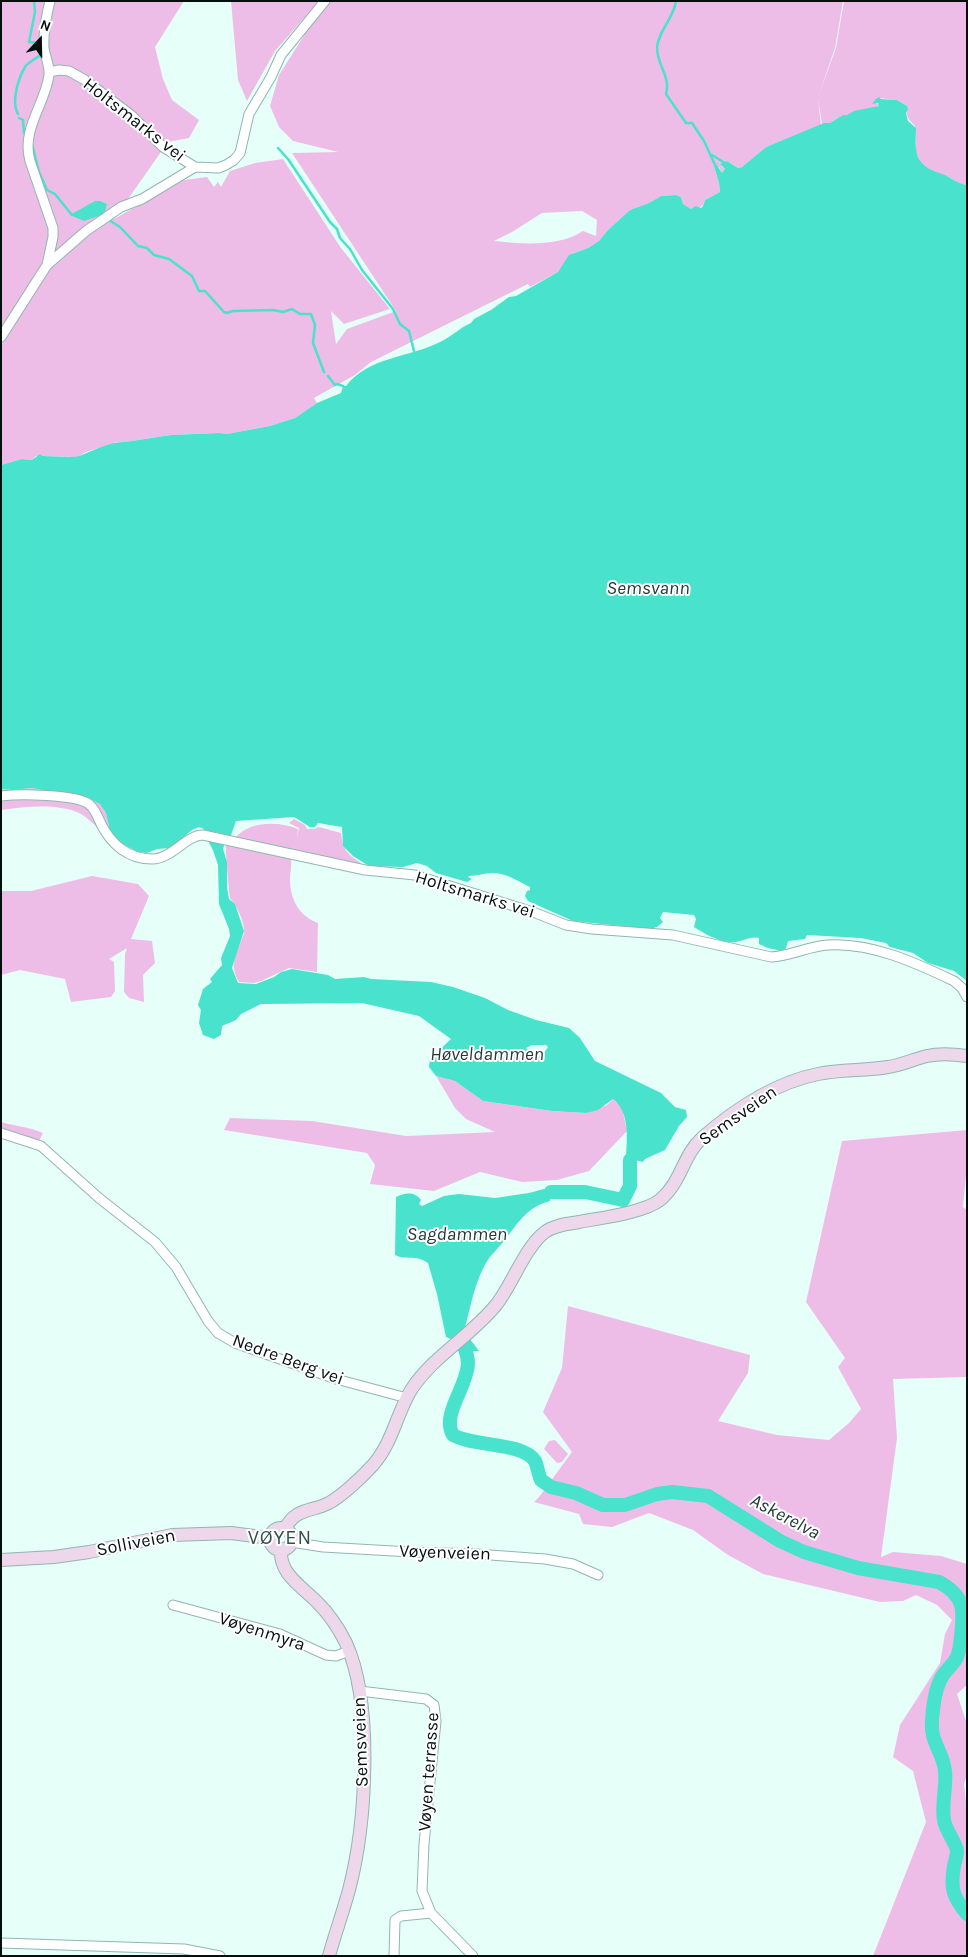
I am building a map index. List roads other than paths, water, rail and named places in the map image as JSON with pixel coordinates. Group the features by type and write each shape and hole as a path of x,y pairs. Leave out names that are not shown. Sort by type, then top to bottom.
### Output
{"main road":[{"name":"Semsveien","path":"407,1398 419,1381 497,1304 533,1244 547,1230 571,1223 608,1217 658,1201 674,1184 691,1150 701,1139 773,1089 794,1080 820,1074 868,1070 928,1056 946,1054 967,1056"},
{"path":"285,1529 291,1518 300,1512 329,1503 373,1465 391,1438 407,1398"},
{"path":"285,1529 291,1536 286,1545 274,1547 270,1538 276,1530 285,1529"},
{"name":"Solliveien","path":"1,1560 54,1557 89,1552 172,1535 231,1533 270,1538"},
{"name":"Semsveien","path":"286,1545 282,1567 328,1615 349,1651 357,1675 360,1692 364,1767 362,1816 349,1892 329,1956"}],"street":[{"path":"47,266 53,228 27,151 27,139 32,121 46,90 49,72 44,32 50,1"},
{"path":"195,168 218,168 234,160 240,153 249,114 271,77 281,55 325,1"},
{"name":"Holtsmarks vei","path":"1,337 47,266 86,231 120,208 142,199 195,168 163,147 131,116 85,80 69,70 49,72"},
{"name":"Holtsmarks vei","path":"1,796 26,794 78,800 87,803 92,807 108,837 122,851 136,856 153,859 173,852 194,837 203,835 365,870 415,875 533,912 566,925 592,929 672,935 771,957 800,955 820,946 843,945 874,949 879,954 954,981 962,988 967,997"},
{"name":"Nedre Berg vei","path":"1,1133 41,1146 99,1198 155,1242 181,1275 208,1321 218,1333 235,1343 336,1379 407,1398"},
{"name":"Vøyenveien","path":"286,1545 477,1554 545,1560 573,1564 598,1575"},
{"name":"Vøyenmyra","path":"173,1605 280,1634 326,1655 336,1656 349,1651"},
{"name":"Vøyen terrasse","path":"360,1692 426,1699 434,1705 436,1721 422,1891 431,1913 473,1956"},
{"path":"394,1956 395,1920 401,1916 431,1913"},
{"path":"1,1943 184,1949 220,1956"}],"water":[{"name":"Semsvann","path":"879,97 881,99 897,100 907,106 908,121 916,128 916,152 926,167 967,185 967,981 954,971 928,963 913,953 890,947 886,943 861,938 807,935 805,939 788,941 786,948 782,951 759,944 759,938 730,942 714,938 694,927 696,919 694,915 663,912 660,918 663,922 657,927 650,929 573,921 528,901 525,896 530,887 502,874 489,873 469,876 472,879 467,882 436,873 427,866 417,863 403,867 369,866 353,856 343,846 342,827 318,823 315,827 310,827 294,817 236,821 230,838 218,835 216,832 215,835 203,833 204,829 199,827 192,830 171,848 157,849 147,853 138,852 120,843 110,831 106,813 100,804 87,797 32,788 1,789 1,465 22,459 32,460 40,454 42,456 76,457 119,442 171,435 227,434 270,426 295,418 317,403 341,393 343,386 346,386 355,376 366,369 442,341 509,297 516,296 558,272 569,255 588,248 599,241 630,210 661,196 676,195 681,197 683,204 691,209 696,206 701,208 705,200 720,192 714,166 717,165 722,173 725,169 720,164 727,161 738,168 742,167 766,147 824,123 830,123 854,111 879,106 878,103 872,104"},
{"path":"95,201 107,204 104,214 84,221 70,215"},
{"name":"Høveldammen","path":"207,839 225,842 223,849 227,862 229,899 235,904 244,931 232,968 238,983 256,984 292,969 328,975 335,979 364,977 431,982 453,987 485,998 508,1010 536,1020 569,1028 580,1038 595,1061 661,1093 675,1107 686,1110 687,1117 679,1126 665,1150 645,1159 643,1162 626,1158 627,1134 625,1118 618,1104 613,1099 598,1110 586,1113 552,1111 483,1101 455,1081 436,1076 429,1067 430,1059 451,1039 419,1016 362,1003 261,1004 241,1014 236,1020 222,1026 221,1035 214,1039 203,1035 199,1023 201,1010 198,1005 203,989 212,982 210,979 222,965 221,958 230,936 219,904 218,865","holes":["532,1045 546,1045 548,1047 544,1053 536,1057 526,1048"]},
{"name":"Sagdammen","path":"544,1189 551,1192 550,1201 536,1207 521,1220 489,1258 480,1275 464,1331 479,1351 459,1351 451,1339 446,1337 428,1263 419,1259 403,1258 395,1255 396,1197 406,1194 415,1195 421,1200 419,1204 422,1206 444,1196 459,1194 495,1198"}],"waterway":[{"path":"34,1 35,12 29,42 39,43"},
{"path":"676,1 675,7 660,36 657,48 667,82 666,94 686,123 692,123 704,141 716,167"},
{"path":"18,114 15,97 22,72 26,66 40,55 40,49"},
{"path":"19,118 23,120 24,133"},
{"path":"32,144 39,172 47,190 55,194 72,215"},
{"path":"278,148 288,159 330,222 337,229 340,238 350,249 362,270 393,309 400,324 409,331 414,351"},
{"path":"712,155 725,163"},
{"path":"109,220 120,227 138,246 147,248 154,255 169,259 192,276 199,291 205,291 224,312 273,310 283,312 292,309 300,314 311,314 315,325 313,343 324,372"},
{"path":"328,376 335,385 343,386"},
{"name":"Askerelva","path":"551,1192 585,1192 623,1200 630,1186 630,1160"},
{"name":"Askerelva","path":"458,1335 466,1352 468,1364 467,1373 450,1419 453,1435 462,1439 509,1448 529,1455 535,1461 541,1480 551,1487 576,1493 603,1505 625,1505 657,1494 672,1492 708,1496 780,1541 804,1552 858,1568 939,1582 954,1593 961,1604 962,1611 960,1648 956,1659 942,1676 937,1687 933,1706 932,1728 945,1771 944,1820 957,1851 953,1874 954,1892 958,1902 967,1914"}],"district":[{"name":"VØYEN","path":"280,1538"}]}
